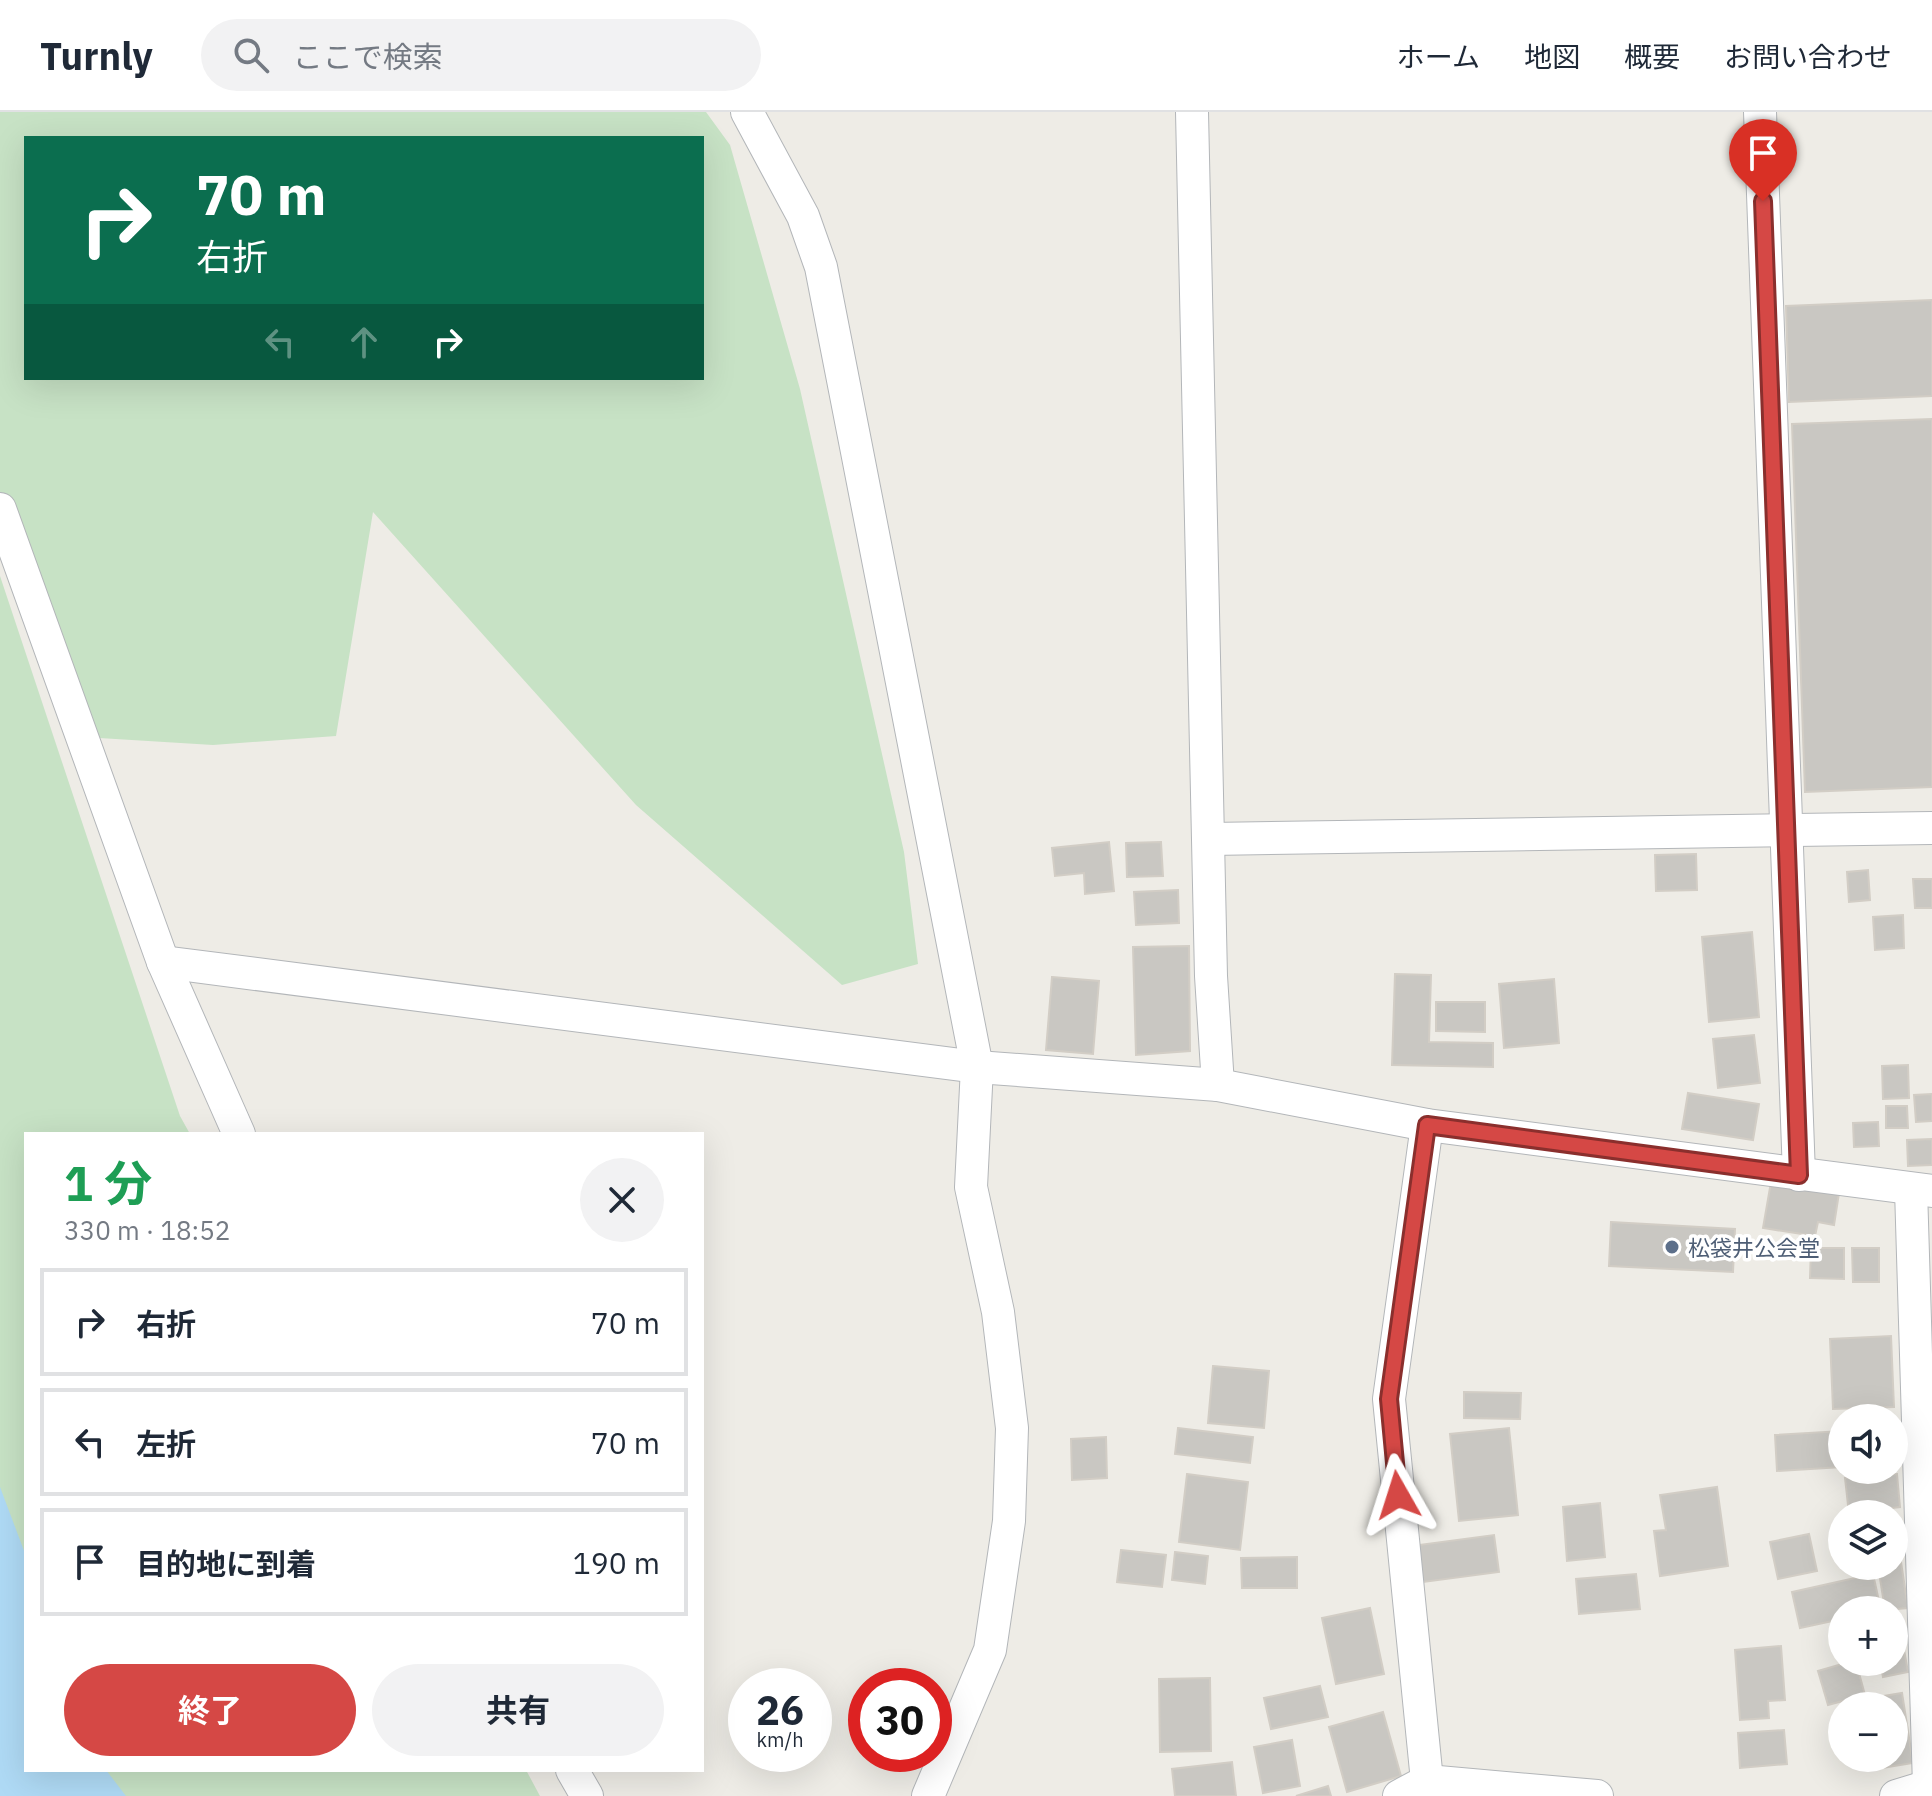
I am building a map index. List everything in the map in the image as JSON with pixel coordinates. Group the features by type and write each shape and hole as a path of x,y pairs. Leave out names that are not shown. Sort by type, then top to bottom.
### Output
{"street":[{"path":"747,112 803,216 821,267 977,1067 971,1187 998,1312 1010,1414 1009,1521 990,1650 928,1796"},
{"path":"1192,112 1211,976 1218,1085"},
{"path":"1760,112 1799,1175"},
{"path":"0,509 163,962 238,1132"},
{"path":"1210,839 1932,828"},
{"path":"163,962 977,1067 1218,1085 1427,1125 1925,1189 1930,1786 1896,1796"},
{"path":"1427,1125 1389,1399 1427,1781"},
{"path":"573,1772 587,1796"},
{"path":"1399,1796 1427,1781 1597,1796"}],"green space":[{"path":"0,112 706,112 730,145 800,389 904,852 918,964 842,985 636,805 373,512 336,736 213,745 83,737 0,527"},
{"path":"0,576 180,1116 189,1132 24,1132 24,1772 527,1772 540,1796 0,1796"}],"water":[{"path":"0,1487 24,1551 24,1772 108,1772 126,1796 0,1796"}],"building":[{"path":"1932,300 1932,396 1789,402 1786,306"},
{"path":"1932,419 1932,787 1805,792 1792,424"},
{"path":"1109,842 1114,891 1085,894 1084,873 1055,876 1052,848"},
{"path":"1161,842 1163,876 1127,877 1126,843"},
{"path":"1696,854 1697,890 1656,891 1655,855"},
{"path":"1868,870 1870,900 1849,902 1847,872"},
{"path":"1913,879 1932,879 1932,908 1915,908"},
{"path":"1178,890 1179,923 1136,925 1134,892"},
{"path":"1903,915 1904,948 1875,950 1873,917"},
{"path":"1752,932 1759,1017 1709,1022 1702,937"},
{"path":"1189,946 1190,1051 1136,1055 1133,947"},
{"path":"1395,974 1431,975 1429,1042 1493,1043 1493,1067 1392,1065"},
{"path":"1052,977 1099,981 1093,1054 1046,1050"},
{"path":"1554,979 1559,1043 1504,1048 1499,984"},
{"path":"1436,1002 1485,1002 1485,1032 1436,1031"},
{"path":"1754,1035 1760,1083 1718,1088 1713,1039"},
{"path":"1908,1065 1909,1098 1883,1099 1882,1066"},
{"path":"1688,1093 1759,1104 1753,1140 1682,1129"},
{"path":"1932,1094 1932,1121 1916,1122 1914,1095"},
{"path":"1886,1106 1907,1106 1908,1128 1886,1128"},
{"path":"1878,1122 1879,1146 1854,1147 1853,1123"},
{"path":"1932,1139 1932,1165 1908,1166 1907,1140"},
{"path":"1771,1182 1839,1193 1834,1225 1818,1222 1815,1236 1763,1228"},
{"name":"松袋井公会堂","path":"1611,1222 1735,1229 1733,1272 1609,1266"},
{"path":"1811,1248 1844,1248 1844,1279 1810,1278"},
{"path":"1852,1248 1879,1248 1879,1282 1853,1282"},
{"path":"1891,1336 1894,1404 1833,1404 1830,1339"},
{"path":"1213,1366 1269,1371 1264,1428 1208,1423"},
{"path":"1464,1392 1521,1393 1520,1419 1464,1418"},
{"path":"1178,1428 1253,1437 1250,1463 1175,1454"},
{"path":"1509,1428 1518,1515 1459,1521 1450,1434"},
{"path":"1828,1432 1828,1468 1777,1471 1775,1435"},
{"path":"1106,1437 1107,1478 1072,1480 1071,1439"},
{"path":"1187,1474 1248,1482 1240,1550 1179,1542"},
{"path":"1846,1484 1898,1484 1899,1500 1847,1500"},
{"path":"1717,1487 1728,1566 1660,1576 1654,1531 1666,1530 1660,1495"},
{"path":"1600,1503 1605,1557 1567,1561 1563,1507"},
{"path":"1809,1534 1817,1571 1778,1579 1770,1542"},
{"path":"1494,1535 1499,1572 1416,1583 1411,1546"},
{"path":"1121,1550 1166,1555 1162,1587 1117,1582"},
{"path":"1175,1552 1208,1556 1205,1584 1172,1580"},
{"path":"1297,1557 1297,1588 1242,1588 1241,1558"},
{"path":"1636,1574 1640,1609 1579,1614 1576,1579"},
{"path":"1846,1580 1874,1580 1878,1596 1828,1596 1828,1622 1800,1628 1792,1592"},
{"path":"1880,1580 1904,1580 1906,1596 1883,1596"},
{"path":"1370,1608 1384,1674 1336,1684 1322,1618"},
{"path":"1781,1646 1785,1700 1768,1701 1769,1718 1740,1720 1735,1650"},
{"path":"1828,1668 1828,1676 1860,1676 1864,1692 1828,1692 1828,1705 1818,1671"},
{"path":"1210,1678 1211,1751 1160,1752 1159,1679"},
{"path":"1320,1686 1328,1717 1271,1729 1264,1698"},
{"path":"1383,1712 1401,1776 1347,1792 1329,1727"},
{"path":"1784,1730 1787,1764 1740,1768 1738,1733"},
{"path":"1908,1731 1913,1763 1908,1764"},
{"path":"1292,1740 1300,1786 1263,1793 1254,1747"},
{"path":"1232,1762 1236,1796 1175,1796 1172,1769"},
{"path":"1328,1786 1331,1796 1296,1796"}],"place":[{"name":"松袋井公会堂","path":"1672,1247"}],"route":[{"path":"1398,1495 1389,1399 1427,1125 1799,1175 1763,201"}]}
